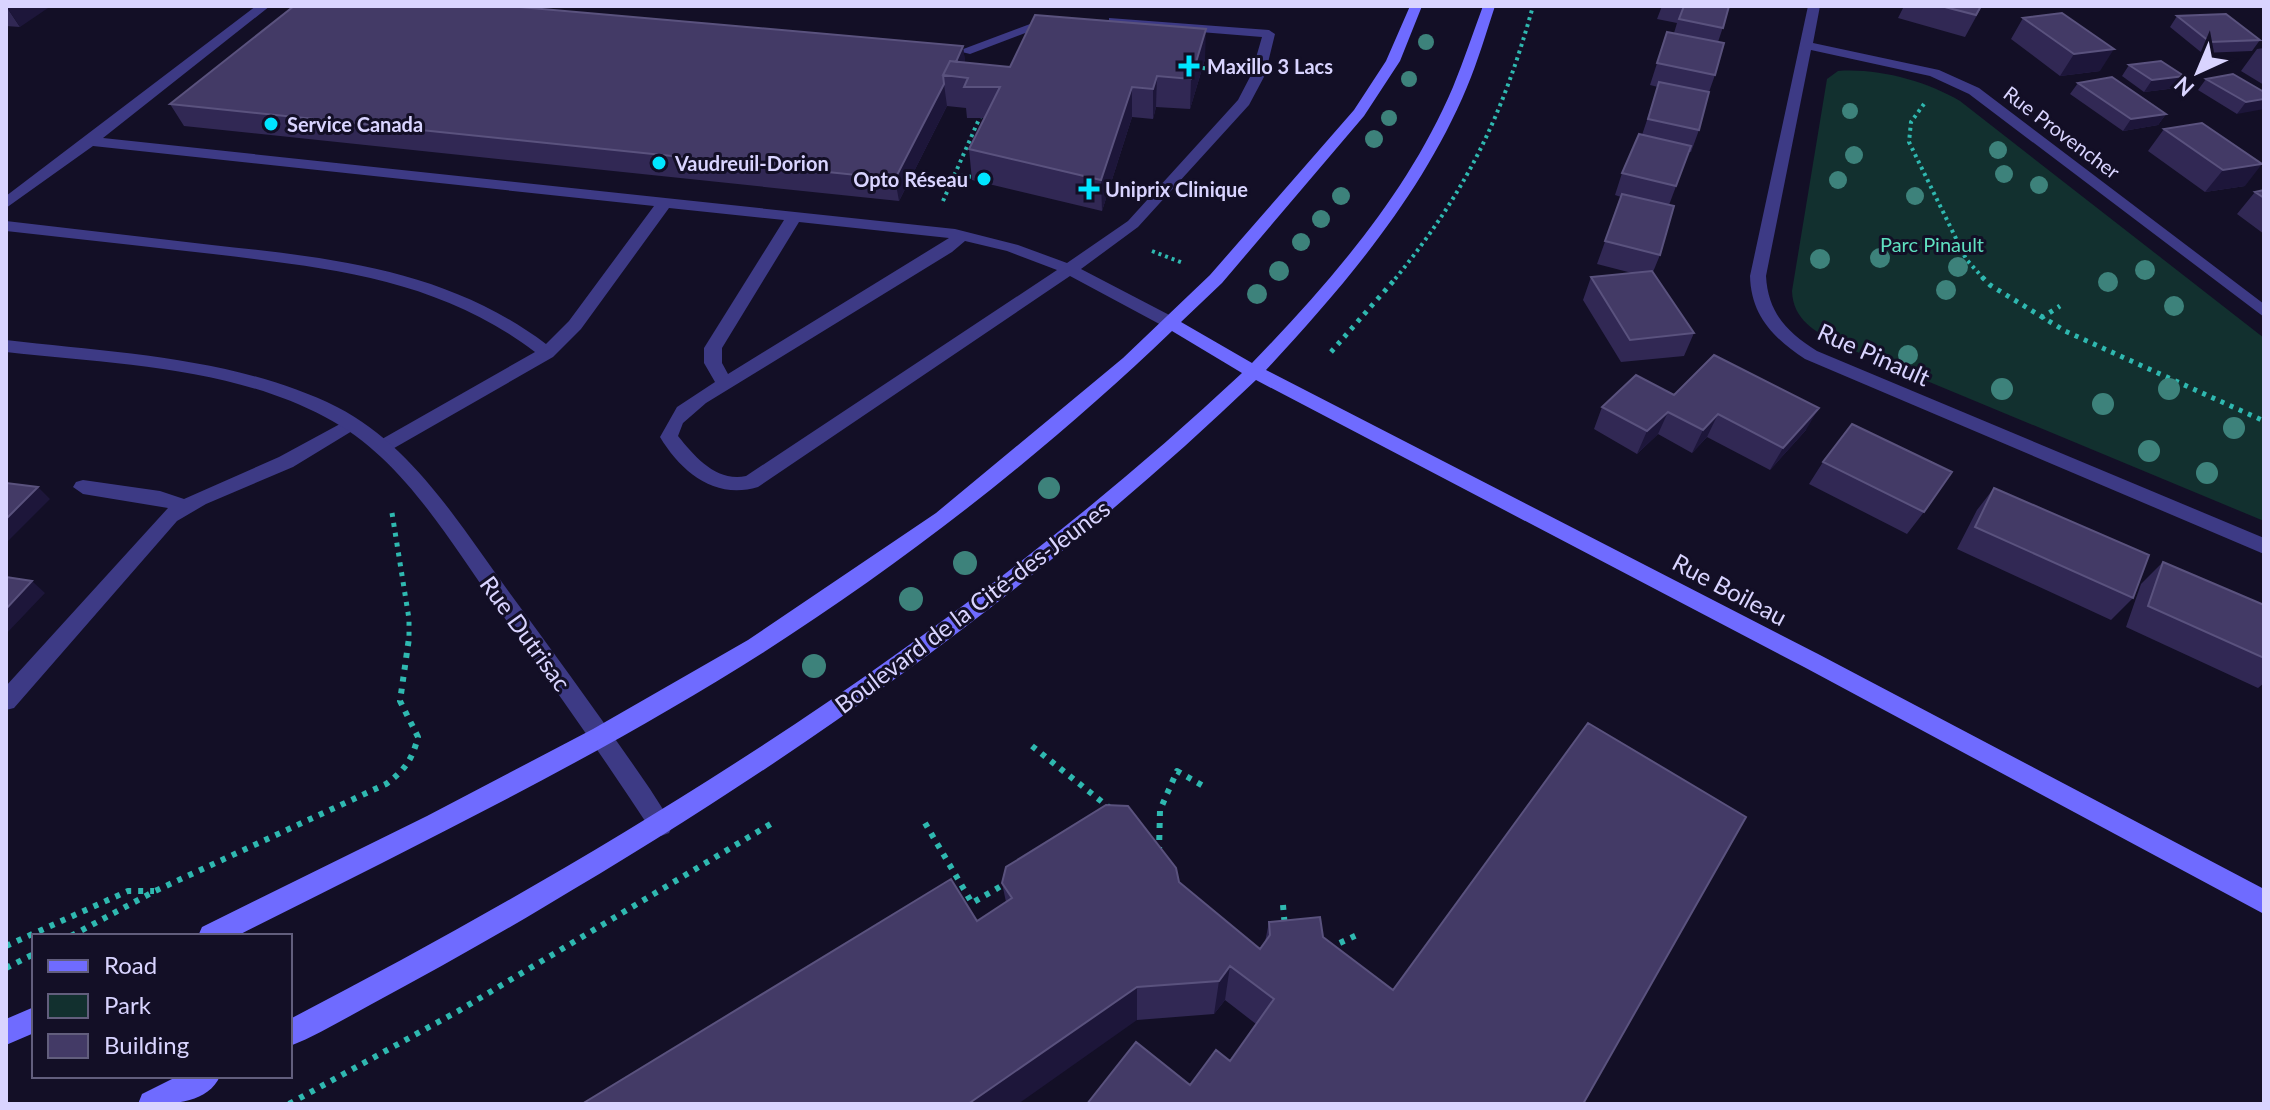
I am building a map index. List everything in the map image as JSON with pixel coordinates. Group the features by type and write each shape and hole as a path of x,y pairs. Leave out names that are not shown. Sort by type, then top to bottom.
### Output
{"main road":[{"path":"215,934 435,824 601,736 756,646 943,518 1171,323 1216,279 1359,113 1393,61 1416,6"},
{"name":"Boulevard de la Cité-des-Jeunes","path":"292,1032 477,932 661,825 781,748 969,613 1152,466 1253,371 1316,305 1410,179 1459,91 1489,6"},
{"name":"Rue Boileau","path":"1171,323 1253,371 1798,654 2264,902"},
{"path":"6,1032 32,1021"},
{"path":"152,1104 202,1078"}],"street":[{"path":"6,203 264,6"},
{"name":"Rue Pinault","path":"1814,6 1758,276 1757,293 1762,311 1773,327 1811,355 2264,546"},
{"path":"965,51 1046,22 1073,19"},
{"path":"962,235 946,249 726,383 678,416 670,428 669,437 710,478 725,486 738,487 751,482 1070,269 1133,224 1232,119 1258,75 1269,34 1093,20"},
{"name":"Rue Provencher","path":"1806,45 1934,73 1974,91 2264,312"},
{"path":"90,141 962,235 1026,252 1070,269 1120,293 1171,323"},
{"path":"382,448 547,353 575,325 665,202"},
{"path":"726,383 715,371 711,359 713,348 795,215"},
{"path":"6,226 369,270 467,302 522,331 547,353"},
{"name":"Rue Dutrisac","path":"6,346 251,382 306,401 351,424 403,469 446,522 601,736 661,825"},
{"path":"6,701 153,533 184,506 286,462 351,424"},
{"path":"83,487 160,498 184,506"}],"path":[{"path":"1217,83 1224,57"},
{"path":"1202,68 1220,69"},
{"path":"1935,96 1912,119 1907,134 1966,259 1990,285 2020,308 2264,421"},
{"path":"939,211 980,117"},
{"path":"1915,168 1922,169"},
{"path":"954,175 974,177"},
{"path":"1149,250 1184,263"},
{"path":"2041,318 2060,306"},
{"path":"75,934 155,891 386,784 404,771 412,758 418,737 400,701 409,645 409,619 382,448"},
{"path":"1032,746 1118,815"},
{"path":"1164,866 1156,826 1166,789 1177,771 1207,788"},
{"path":"289,1104 460,1010 774,822"},
{"path":"925,823 972,903 1012,879"},
{"path":"1149,839 1159,847"},
{"path":"33,934 128,891 155,891"},
{"path":"1283,905 1286,944"},
{"path":"6,946 32,934"},
{"path":"1325,949 1357,935"},
{"path":"6,968 32,955"}],"green space":[{"name":"Parc Pinault","path":"1838,71 1901,77 1932,87 1960,101 2264,338 2264,521 1838,344 1807,324 1796,310 1792,291 1827,79"}],"building":[{"path":"294,6 508,6 963,46 956,62 950,61 943,75 944,84 895,179 170,104"},
{"path":"1684,6 1729,6 1723,28 1679,19"},
{"path":"1941,6 1981,6 1976,15"},
{"path":"2062,13 2114,49 2074,54 2023,18"},
{"path":"2226,14 2260,40 2210,42 2177,16"},
{"path":"1035,15 1206,29 1191,79 1157,76 1153,89 1132,87 1101,180 969,149 1000,87 964,87 968,78 943,75 950,61 1010,67"},
{"path":"1667,32 1724,43 1715,75 1657,63"},
{"path":"2161,61 2184,76 2152,80 2129,65"},
{"path":"2233,74 2264,92 2264,99 2246,102 2206,79"},
{"path":"2112,77 2166,114 2131,119 2078,83"},
{"path":"1659,82 1709,92 1699,130 1648,119"},
{"path":"2202,123 2262,164 2223,170 2164,129"},
{"path":"1639,134 1691,146 1676,186 1622,173"},
{"path":"1622,194 1674,206 1660,255 1605,241"},
{"path":"1652,271 1694,333 1630,340 1591,277"},
{"path":"1714,355 1819,408 1783,448 1718,414 1703,430 1668,412 1647,431 1602,407 1636,375 1674,395"},
{"path":"1852,424 1952,472 1924,512 1823,462"},
{"path":"6,483 38,487 6,519"},
{"path":"1994,488 2149,555 2133,598 1975,527"},
{"path":"2163,562 2264,605 2264,658 2148,606"},
{"path":"6,577 32,581 6,609"},
{"path":"1588,723 1746,817 1583,1104 1087,1104 1136,1042 1190,1085 1216,1050 1230,1061 1274,999 1230,966 1219,981 1137,987 968,1104 582,1104 951,879 977,921 1012,898 1002,883 1006,867 1106,805 1128,806 1176,868 1179,882 1260,949 1270,935 1269,922 1320,917 1323,937 1393,990"}],"place":[{"name":"Maxillo 3 Lacs","path":"1189,66"},
{"name":"Service Canada","path":"271,124"},
{"name":"Vaudreuil-Dorion","path":"659,163"},
{"name":"Opto Réseau","path":"984,179"},
{"name":"Uniprix Clinique","path":"1089,189"}]}
